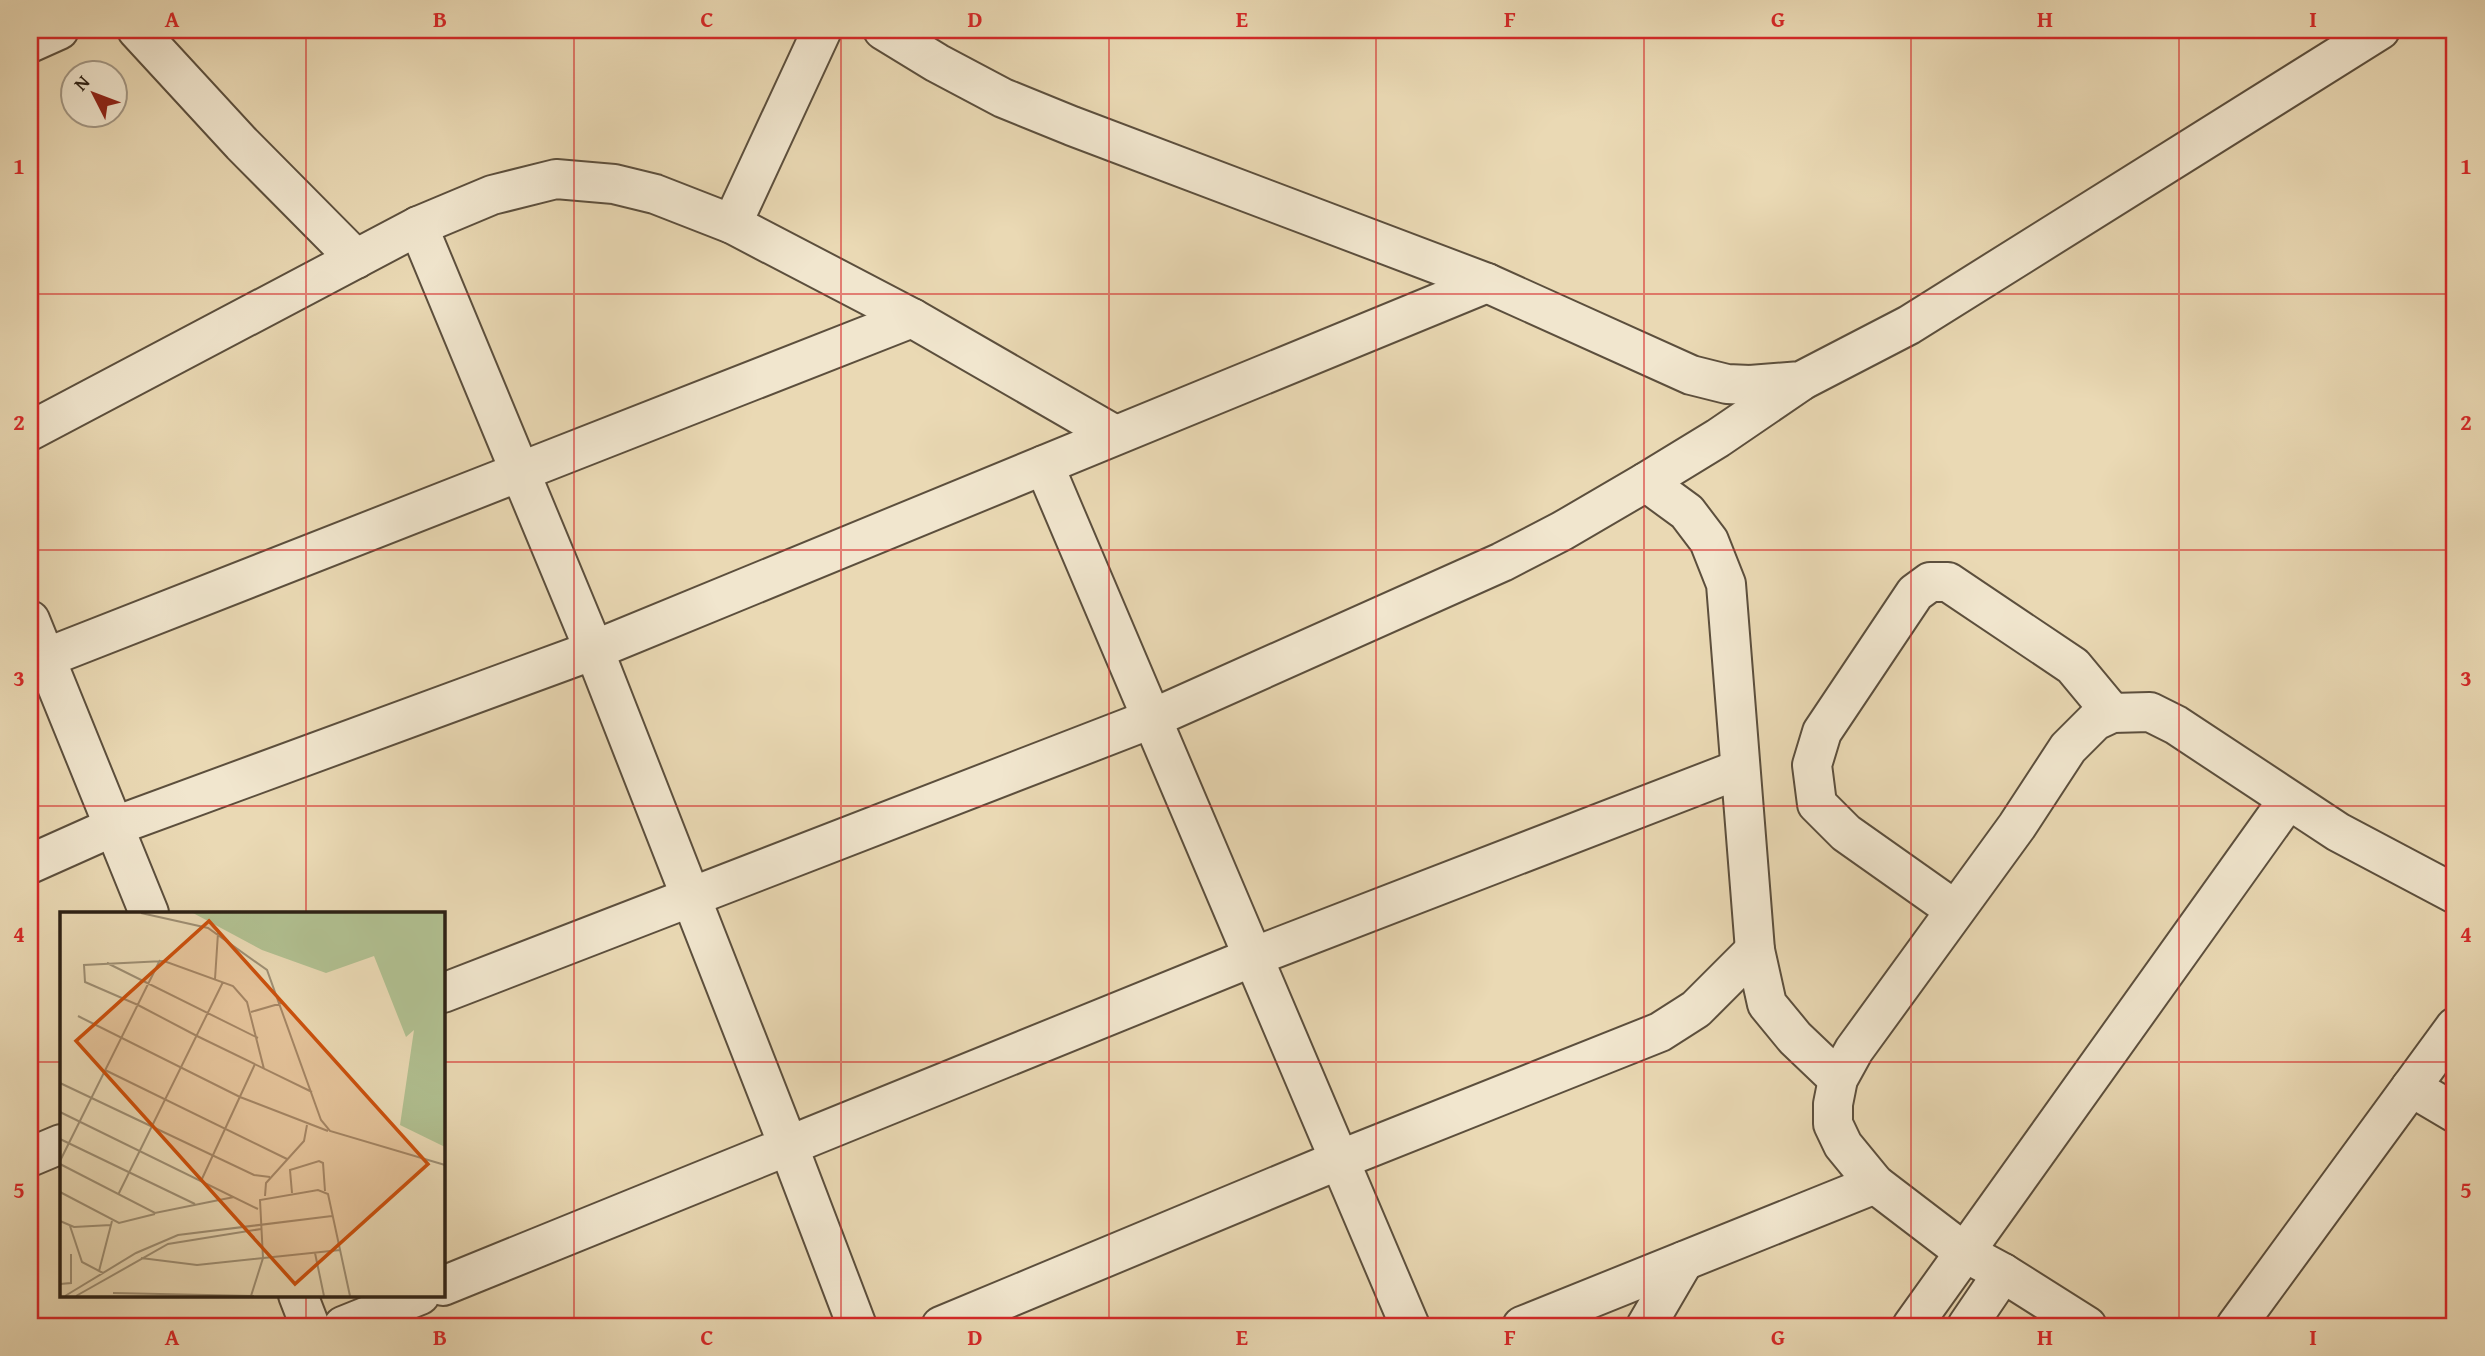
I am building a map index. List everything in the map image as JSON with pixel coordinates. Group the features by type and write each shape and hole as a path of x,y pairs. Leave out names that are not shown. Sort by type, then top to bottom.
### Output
{"street":[{"path":"30,43 59,30"},
{"path":"137,30 242,144 356,259"},
{"path":"732,224 822,30"},
{"path":"884,30 1003,99 1487,283 1709,381 1750,385 1801,381"},
{"path":"444,993 1151,719 1502,562 1646,482 1718,438 1801,381 1909,325 2380,30"},
{"path":"30,431 418,226 492,195 556,180 624,186 655,194 732,224 912,318 1115,435"},
{"path":"418,226 594,649 857,1326"},
{"path":"30,864 116,826 594,649 1487,283"},
{"path":"38,661 912,318"},
{"path":"1044,465 1410,1326"},
{"path":"1646,482 1687,512 1709,541 1726,584 1755,950 1767,1004 1795,1038 1838,1079"},
{"path":"1955,910 1846,832 1816,804 1812,765 1822,732 1915,593 1930,582 1948,582 2073,666 2112,713"},
{"path":"30,620 38,661 116,826 149,912"},
{"path":"2087,1326 2003,1273 1964,1252 1875,1184 1843,1145 1833,1124 1833,1104 1838,1079 1854,1050 2017,826 2068,748 2095,721 2112,713 2150,712 2176,725 2338,832 2455,894"},
{"path":"444,1286 1253,957 1740,769"},
{"path":"1912,1326 2288,800"},
{"path":"941,1326 1339,1160 1660,1032 1696,1009 1755,950"},
{"path":"2236,1326 2455,1027"},
{"path":"2411,1087 2455,1113"},
{"path":"30,1157 60,1144"},
{"path":"1522,1326 1875,1184"},
{"path":"1646,1326 1684,1261"},
{"path":"1967,1326 2003,1273"},
{"path":"298,1296 310,1326"},
{"path":"343,1326 418,1296"}]}
